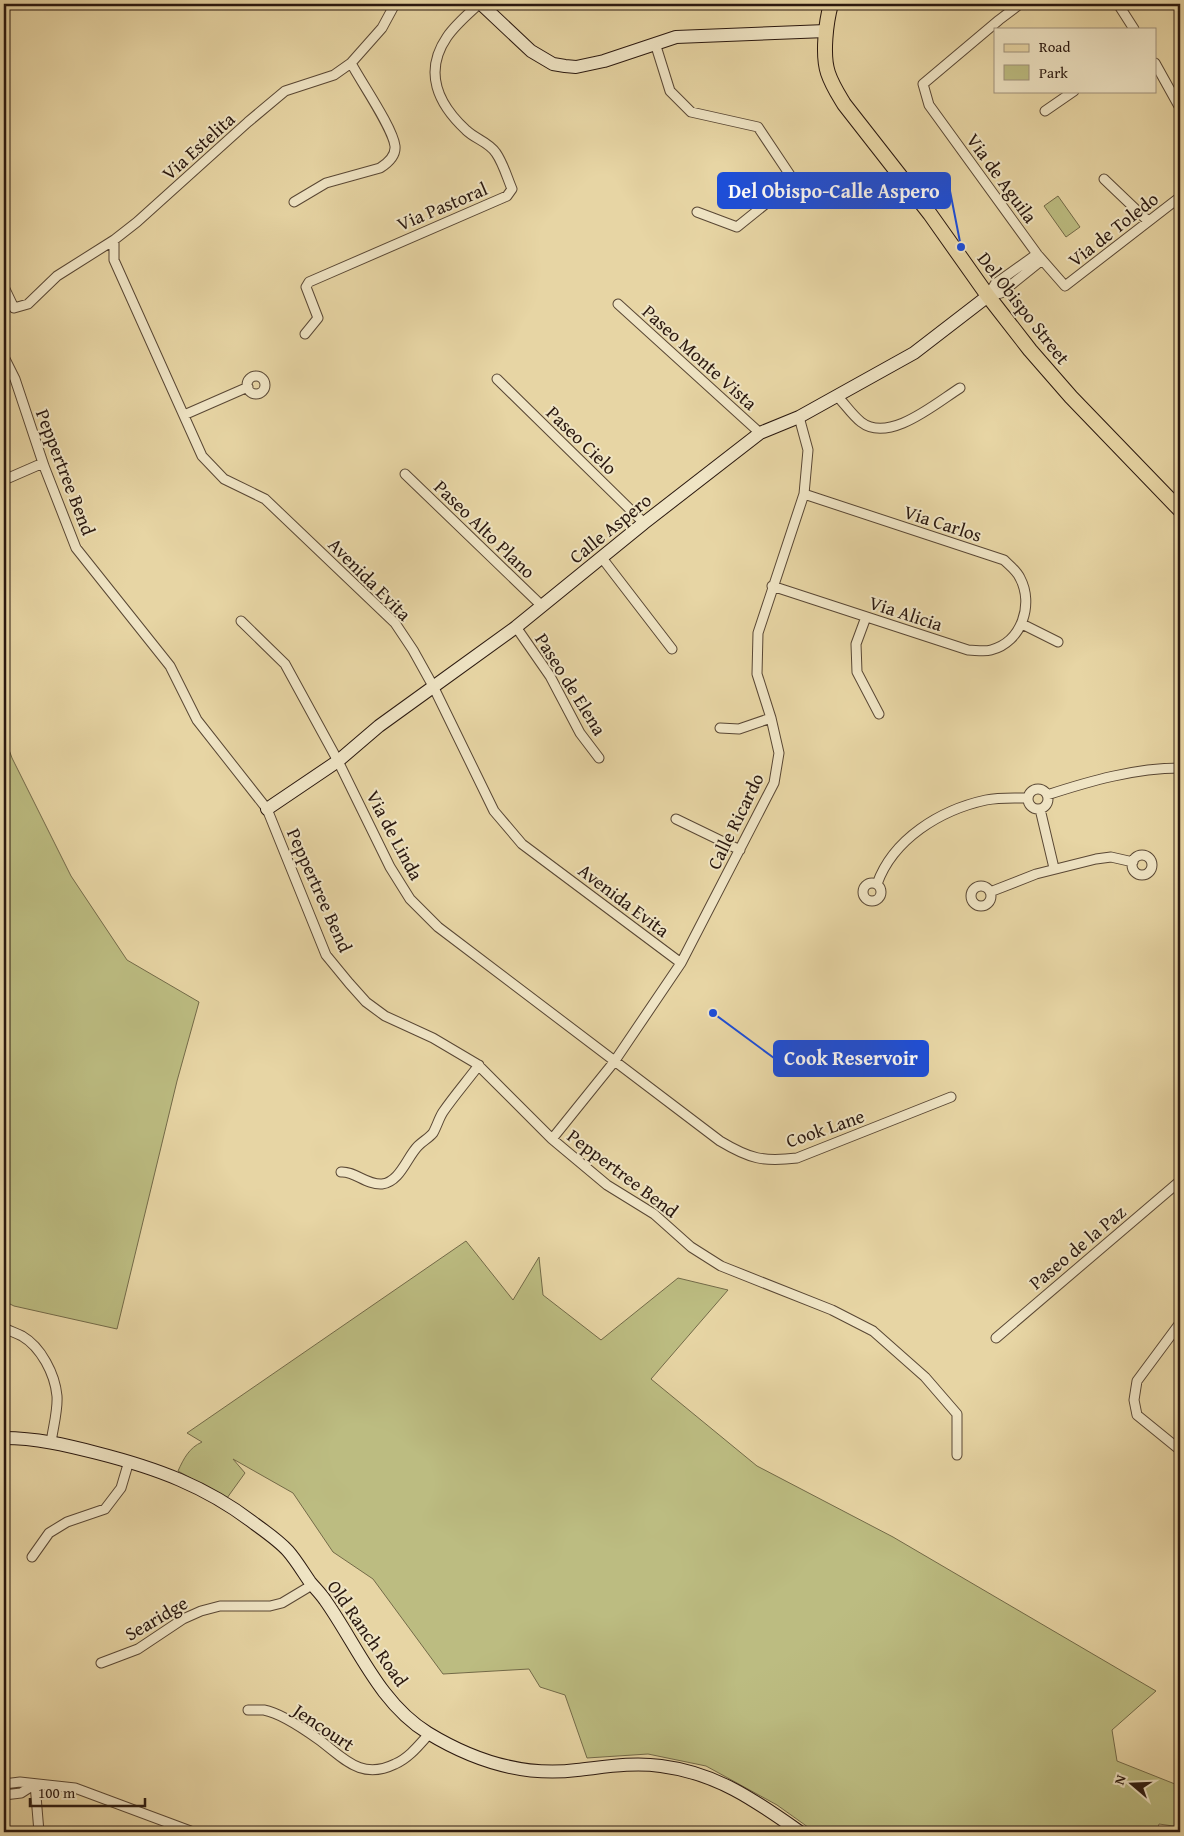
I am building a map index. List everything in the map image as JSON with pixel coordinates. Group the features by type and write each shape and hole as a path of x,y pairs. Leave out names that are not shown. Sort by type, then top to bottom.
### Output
{"main road":[{"name":"Del Obispo Street","path":"831,4 826,31 827,71 834,88 858,124 930,214 988,296 1030,350 1180,510"}],"street":[{"name":"Via Estelita","path":"4,287 14,308 28,304 57,276 100,247 114,240 137,222 248,122 285,92 334,75 351,63 382,28 395,4"},
{"path":"480,4 531,51 553,64 576,67 604,61 655,43 676,38 826,31"},
{"name":"Via Pastoral","path":"305,334 318,318 306,288 309,282 507,196 510,193 512,189 497,154 467,131 445,107 440,98 436,79 437,60 443,43 480,4"},
{"name":"Via de Aguila","path":"1020,4 923,84 929,105 1039,257 1065,286"},
{"path":"1118,4 1133,28"},
{"path":"655,43 670,91 691,112 758,127 794,180 737,227 697,212"},
{"path":"294,202 326,184 380,168 391,160 394,154 395,148 389,128 351,63"},
{"path":"1156,65 1180,108"},
{"path":"1045,111 1073,92"},
{"path":"1104,179 1148,221"},
{"name":"Via de Toledo","path":"1065,286 1180,197"},
{"name":"Avenida Evita","path":"114,240 114,260 202,456 224,479 265,499 395,623 433,686 494,810 522,844 681,963"},
{"name":"Calle Aspero","path":"267,809 338,760 433,686 516,627 760,433 799,416 914,353 988,296 995,284 1039,257"},
{"name":"Paseo Monte Vista","path":"618,304 760,433"},
{"name":"Peppertree Bend","path":"4,357 14,379 43,464 76,548 170,666 197,720 267,809 326,955 349,984 366,1002 386,1016 433,1038 479,1066 552,1139 606,1185 654,1214 690,1247 721,1266 832,1310 873,1331 925,1377 957,1414 957,1455"},
{"name":"Paseo Cielo","path":"497,379 644,524"},
{"path":"184,415 248,387"},
{"path":"837,396 862,423 882,429 902,425 960,388"},
{"name":"Calle Ricardo","path":"552,1139 614,1062 681,963 774,783 778,753 771,718 757,674 758,634 772,586 804,494 808,450 799,416"},
{"path":"4,480 43,464"},
{"name":"Paseo Alto Plano","path":"405,474 542,606"},
{"name":"Via Carlos","path":"804,494 1004,560 1020,577 1027,599 1022,624"},
{"path":"602,558 672,649"},
{"name":"Via Alicia","path":"772,586 968,650 991,650 1011,640 1022,624"},
{"path":"866,617 856,644 857,672 879,714"},
{"name":"Via de Linda","path":"241,621 285,664 338,760 390,867 410,899 438,928 614,1062"},
{"path":"1022,624 1058,642"},
{"name":"Paseo de Elena","path":"516,627 550,676 580,732 598,758"},
{"path":"720,728 739,729 771,718"},
{"path":"1047,795 1104,778 1180,768"},
{"path":"1036,789 1043,790 1047,795 1047,803 1040,809 1034,808 1028,798 1031,792 1036,789"},
{"path":"877,884 882,869 903,844 947,813 986,800 1028,798"},
{"path":"1040,809 1054,868"},
{"path":"676,819 740,850"},
{"path":"990,892 1054,868 1110,857 1133,862"},
{"name":"Cook Lane","path":"614,1062 720,1141 750,1157 774,1160 805,1156 951,1096"},
{"path":"341,1172 374,1183 382,1184 390,1181 419,1145 432,1134 444,1110 479,1066"},
{"name":"Paseo de la Paz","path":"996,1338 1180,1181"},
{"path":"1180,1324 1137,1381 1134,1400 1137,1415 1180,1450"},
{"path":"4,1328 23,1336 36,1349 51,1371 57,1398 51,1443"},
{"name":"Old Ranch Road","path":"4,1438 26,1438 129,1461 182,1480 240,1512 288,1551 312,1585 324,1598 381,1688 412,1723 465,1754 507,1767 533,1771 576,1771 633,1764 662,1766 689,1771 715,1779 741,1792 800,1832"},
{"path":"32,1557 49,1533 67,1522 105,1509 121,1488 129,1461"},
{"name":"Searidge","path":"101,1663 138,1649 183,1619 201,1611 220,1606 270,1606 282,1603 312,1585"},
{"name":"Jencourt","path":"248,1710 264,1710 277,1714 318,1739 343,1760 354,1766 366,1769 381,1769 396,1764 410,1755 429,1734"},
{"path":"4,1784 20,1782 75,1788 194,1832"},
{"path":"4,1794 21,1793 35,1784"},
{"path":"35,1784 39,1832"}],"green space":[{"path":"1058,196 1080,227 1066,237 1044,206"},
{"path":"4,736 12,758 71,876 127,960 199,1002 177,1081 117,1329 14,1306 4,1301"},
{"path":"466,1241 513,1300 539,1257 543,1295 601,1340 678,1278 728,1290 651,1379 757,1466 893,1537 1156,1691 1112,1730 1117,1761 1180,1786 1180,1827 1159,1824 1157,1832 811,1832 812,1830 777,1805 706,1766 648,1754 587,1758 565,1695 540,1687 529,1669 443,1674 373,1579 333,1552 293,1493 233,1459 245,1473 227,1498 178,1471 187,1454 202,1442 187,1433"}],"place":[{"name":"Del Obispo-Calle Aspero","path":"961,247"},
{"name":"Cook Reservoir","path":"713,1013"}]}
